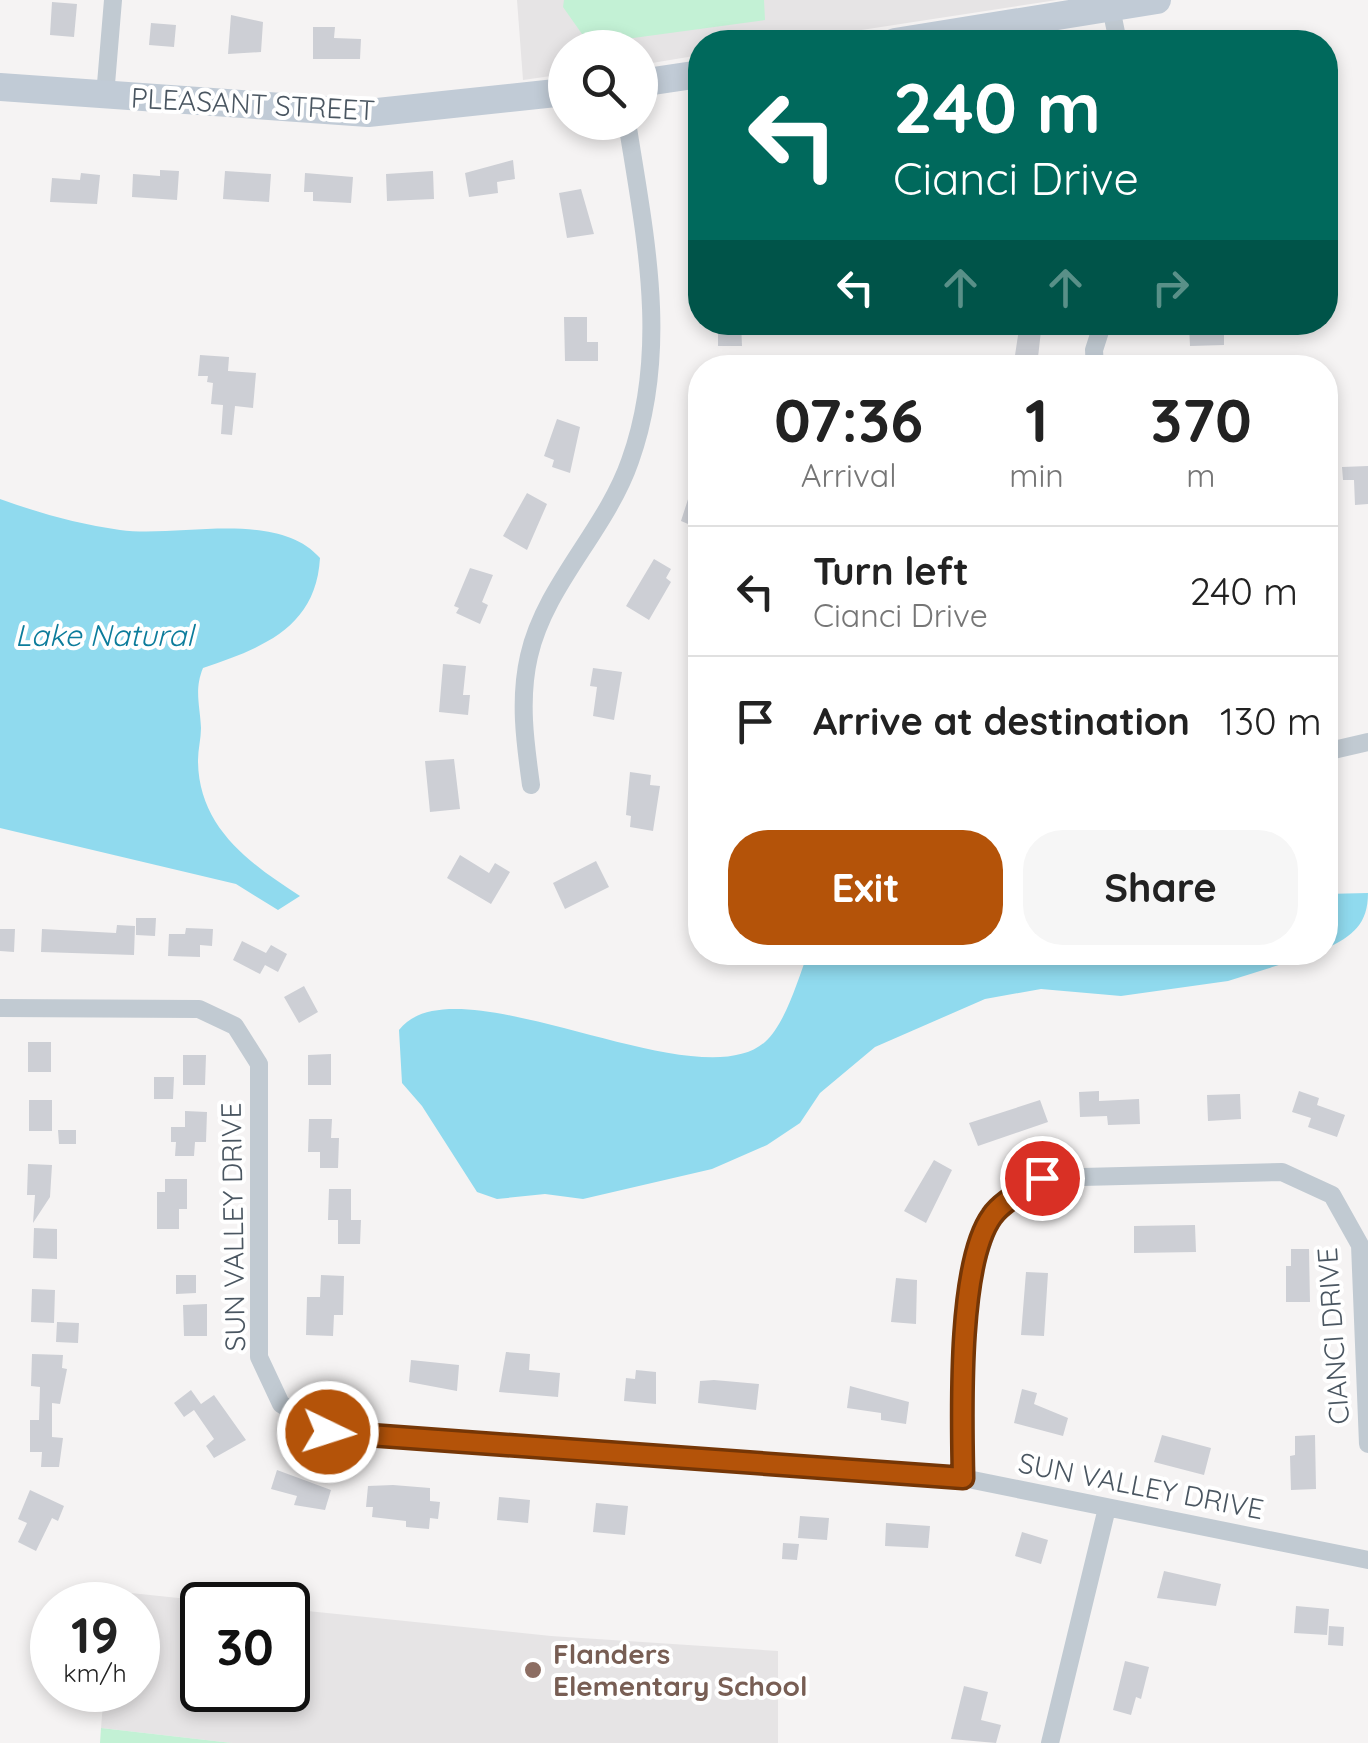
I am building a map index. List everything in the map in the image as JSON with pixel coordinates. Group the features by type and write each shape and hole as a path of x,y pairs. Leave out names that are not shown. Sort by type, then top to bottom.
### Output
{"street":[{"path":"105,96 113,0"},
{"path":"971,30 1157,0"},
{"path":"1111,8 1116,30"},
{"path":"658,80 688,76"},
{"name":"PLEASANT STREET","path":"0,87 368,113 548,94"},
{"path":"531,785 524,734 529,654 548,608 611,507 631,459 650,364 654,314 630,140"},
{"path":"1338,749 1368,742"},
{"name":"SUN VALLEY DRIVE","path":"0,1008 199,1010 236,1026 259,1064 259,1357 280,1404 328,1432 963,1478 1368,1560"},
{"name":"CIANCI DRIVE","path":"963,1478 962,1366 972,1275 992,1216 1042,1178 1282,1172 1332,1195 1360,1245 1368,1444"},
{"path":"1050,1743 1108,1508"}],"shaded area":[{"path":"517,0 1057,0 861,30 688,30 688,57 658,62 658,30 548,30 548,76 523,80"},
{"name":"Flanders Elementary School","path":"160,1596 180,1598 180,1712 310,1712 310,1611 551,1636 778,1651 778,1743 232,1743 101,1728 102,1712 160,1712"}],"green space":[{"path":"564,0 764,0 765,20 658,35 658,30 579,30 563,7"},
{"path":"101,1728 232,1743 100,1743"}],"water":[{"name":"Lake Natural","path":"0,499 59,518 120,530 226,529 279,534 301,543 320,558 316,582 297,618 265,643 203,668 198,691 198,760 207,805 217,824 246,857 300,896 278,910 236,884 0,828"},
{"path":"1368,893 1362,921 1338,942 1338,894"},
{"path":"804,965 1279,965 1228,981 1121,996 1041,989 985,999 875,1047 820,1093 800,1123 767,1145 712,1169 583,1199 545,1194 497,1199 477,1192 422,1106 402,1083 399,1030 428,1012 470,1010 687,1056 732,1056 765,1042 791,1000"}],"building":[{"path":"52,2 77,4 74,37 50,35"},
{"path":"231,15 263,22 261,52 228,54"},
{"path":"151,23 176,25 174,47 149,45"},
{"path":"313,27 335,27 334,38 361,39 360,59 313,59"},
{"path":"513,160 515,179 497,182 498,193 469,197 465,173"},
{"path":"160,170 179,171 177,200 132,197 133,174 160,176"},
{"path":"225,171 271,174 269,202 223,199"},
{"path":"433,171 434,199 387,201 386,174"},
{"path":"81,173 100,175 97,204 50,202 52,178 80,180"},
{"path":"305,173 353,177 351,203 313,201 313,192 304,192"},
{"path":"581,189 594,234 567,238 559,193"},
{"path":"564,317 587,317 587,342 598,342 598,361 565,361"},
{"path":"718,335 742,335 742,346 718,346"},
{"path":"1018,335 1041,335 1038,355 1015,355"},
{"path":"1189,335 1224,335 1224,345 1190,346"},
{"path":"200,355 229,357 228,371 256,373 253,408 235,406 232,435 221,434 223,405 211,404 213,383 207,382 208,376 198,376"},
{"path":"557,419 580,427 570,473 552,467 554,460 544,456"},
{"path":"1368,466 1368,504 1355,505 1354,480 1343,480 1342,467"},
{"path":"527,493 547,504 527,550 503,536"},
{"path":"688,499 688,524 681,521"},
{"path":"654,559 671,569 666,578 671,582 649,620 626,606"},
{"path":"470,568 493,575 482,602 488,605 480,624 456,613 459,608 454,606"},
{"path":"443,664 466,666 463,695 470,695 468,715 439,712"},
{"path":"593,668 622,672 614,720 593,716 597,687 590,686"},
{"path":"454,759 460,809 430,812 425,761"},
{"path":"630,772 651,775 650,785 660,786 653,831 630,827 631,816 626,815"},
{"path":"460,855 489,873 495,863 510,872 491,904 447,878"},
{"path":"596,861 609,887 565,909 553,883"},
{"path":"136,918 156,918 155,936 136,935"},
{"path":"117,925 135,926 134,955 41,952 42,929 116,933"},
{"path":"186,928 213,929 212,946 200,945 200,957 168,956 169,934 185,934"},
{"path":"0,929 15,929 14,952 0,951"},
{"path":"242,941 266,953 271,945 287,954 278,972 265,965 260,974 233,960"},
{"path":"304,986 318,1012 299,1023 284,997"},
{"path":"28,1042 51,1042 51,1072 28,1072"},
{"path":"331,1054 331,1085 308,1085 308,1055"},
{"path":"183,1055 206,1055 205,1085 183,1085"},
{"path":"154,1077 174,1077 173,1099 154,1099"},
{"path":"1099,1091 1099,1101 1139,1099 1140,1124 1108,1125 1107,1116 1080,1117 1079,1092"},
{"path":"1299,1091 1319,1098 1317,1105 1345,1115 1337,1137 1308,1127 1311,1118 1292,1112"},
{"path":"1240,1094 1241,1119 1208,1121 1207,1095"},
{"path":"29,1100 52,1100 52,1131 29,1131"},
{"path":"1040,1100 1048,1122 978,1146 969,1123"},
{"path":"185,1111 207,1112 206,1142 195,1142 194,1156 175,1156 171,1127 185,1127"},
{"path":"309,1119 332,1119 331,1138 339,1138 338,1168 320,1168 320,1152 308,1152"},
{"path":"58,1130 76,1130 76,1144 59,1144"},
{"path":"934,1160 952,1170 926,1223 904,1211"},
{"path":"28,1164 52,1165 50,1197 33,1223 35,1195 27,1195"},
{"path":"165,1179 187,1179 187,1209 179,1209 179,1229 157,1229 157,1192 165,1192"},
{"path":"329,1189 351,1189 351,1220 361,1220 360,1244 338,1244 338,1220 328,1220"},
{"path":"1195,1225 1196,1252 1134,1253 1134,1226"},
{"path":"34,1228 57,1229 57,1259 33,1258"},
{"path":"1291,1249 1309,1249 1310,1302 1286,1302 1286,1266 1291,1266"},
{"path":"1026,1272 1048,1273 1044,1336 1021,1335"},
{"path":"176,1275 196,1275 196,1293 176,1294"},
{"path":"321,1275 344,1276 343,1315 334,1315 333,1336 306,1335 307,1297 320,1297"},
{"path":"896,1278 917,1280 916,1324 891,1322"},
{"path":"32,1289 55,1290 54,1323 31,1322"},
{"path":"207,1304 207,1336 184,1336 183,1305"},
{"path":"57,1322 79,1323 78,1343 56,1342"},
{"path":"506,1352 530,1354 529,1370 560,1373 558,1397 499,1392"},
{"path":"32,1354 63,1355 62,1368 67,1369 60,1404 52,1403 52,1437 63,1438 59,1467 41,1467 42,1452 30,1452 30,1420 39,1420 40,1387 31,1386"},
{"path":"411,1360 459,1365 457,1391 409,1382"},
{"path":"636,1370 656,1372 656,1404 624,1401 626,1378 635,1379"},
{"path":"700,1381 759,1384 756,1410 698,1403"},
{"path":"850,1386 909,1402 906,1424 881,1420 881,1413 847,1408"},
{"path":"1022,1389 1037,1393 1034,1404 1068,1418 1063,1436 1014,1423"},
{"path":"191,1390 201,1404 214,1395 246,1440 214,1458 206,1446 214,1439 194,1410 184,1417 174,1403"},
{"path":"1162,1435 1211,1448 1204,1475 1154,1462"},
{"path":"1315,1435 1316,1489 1291,1490 1290,1456 1295,1455 1295,1436"},
{"path":"277,1470 331,1490 325,1510 294,1505 297,1496 271,1489"},
{"path":"368,1486 430,1488 430,1501 440,1502 438,1519 430,1518 429,1529 406,1527 406,1521 372,1517 373,1507 366,1507"},
{"path":"30,1490 64,1506 58,1521 52,1518 36,1551 18,1542 27,1523 18,1519"},
{"path":"499,1497 530,1500 528,1523 497,1520"},
{"path":"596,1503 628,1506 625,1535 593,1532"},
{"path":"800,1516 829,1518 827,1540 798,1538"},
{"path":"886,1523 930,1526 928,1548 885,1546"},
{"path":"1022,1532 1048,1540 1041,1564 1015,1556"},
{"path":"783,1543 799,1544 797,1560 782,1559"},
{"path":"1164,1571 1221,1584 1216,1606 1157,1598"},
{"path":"1296,1606 1329,1609 1327,1635 1294,1633"},
{"path":"1329,1626 1344,1627 1343,1646 1328,1645"},
{"path":"1125,1661 1149,1667 1141,1699 1136,1697 1131,1715 1113,1710"},
{"path":"964,1686 988,1692 981,1720 1001,1725 996,1743 951,1739"}],"place":[{"name":"Flanders Elementary School","path":"533,1670"}],"route":[{"path":"328,1432 963,1478 962,1366 972,1275 992,1216 1042,1178"}]}
